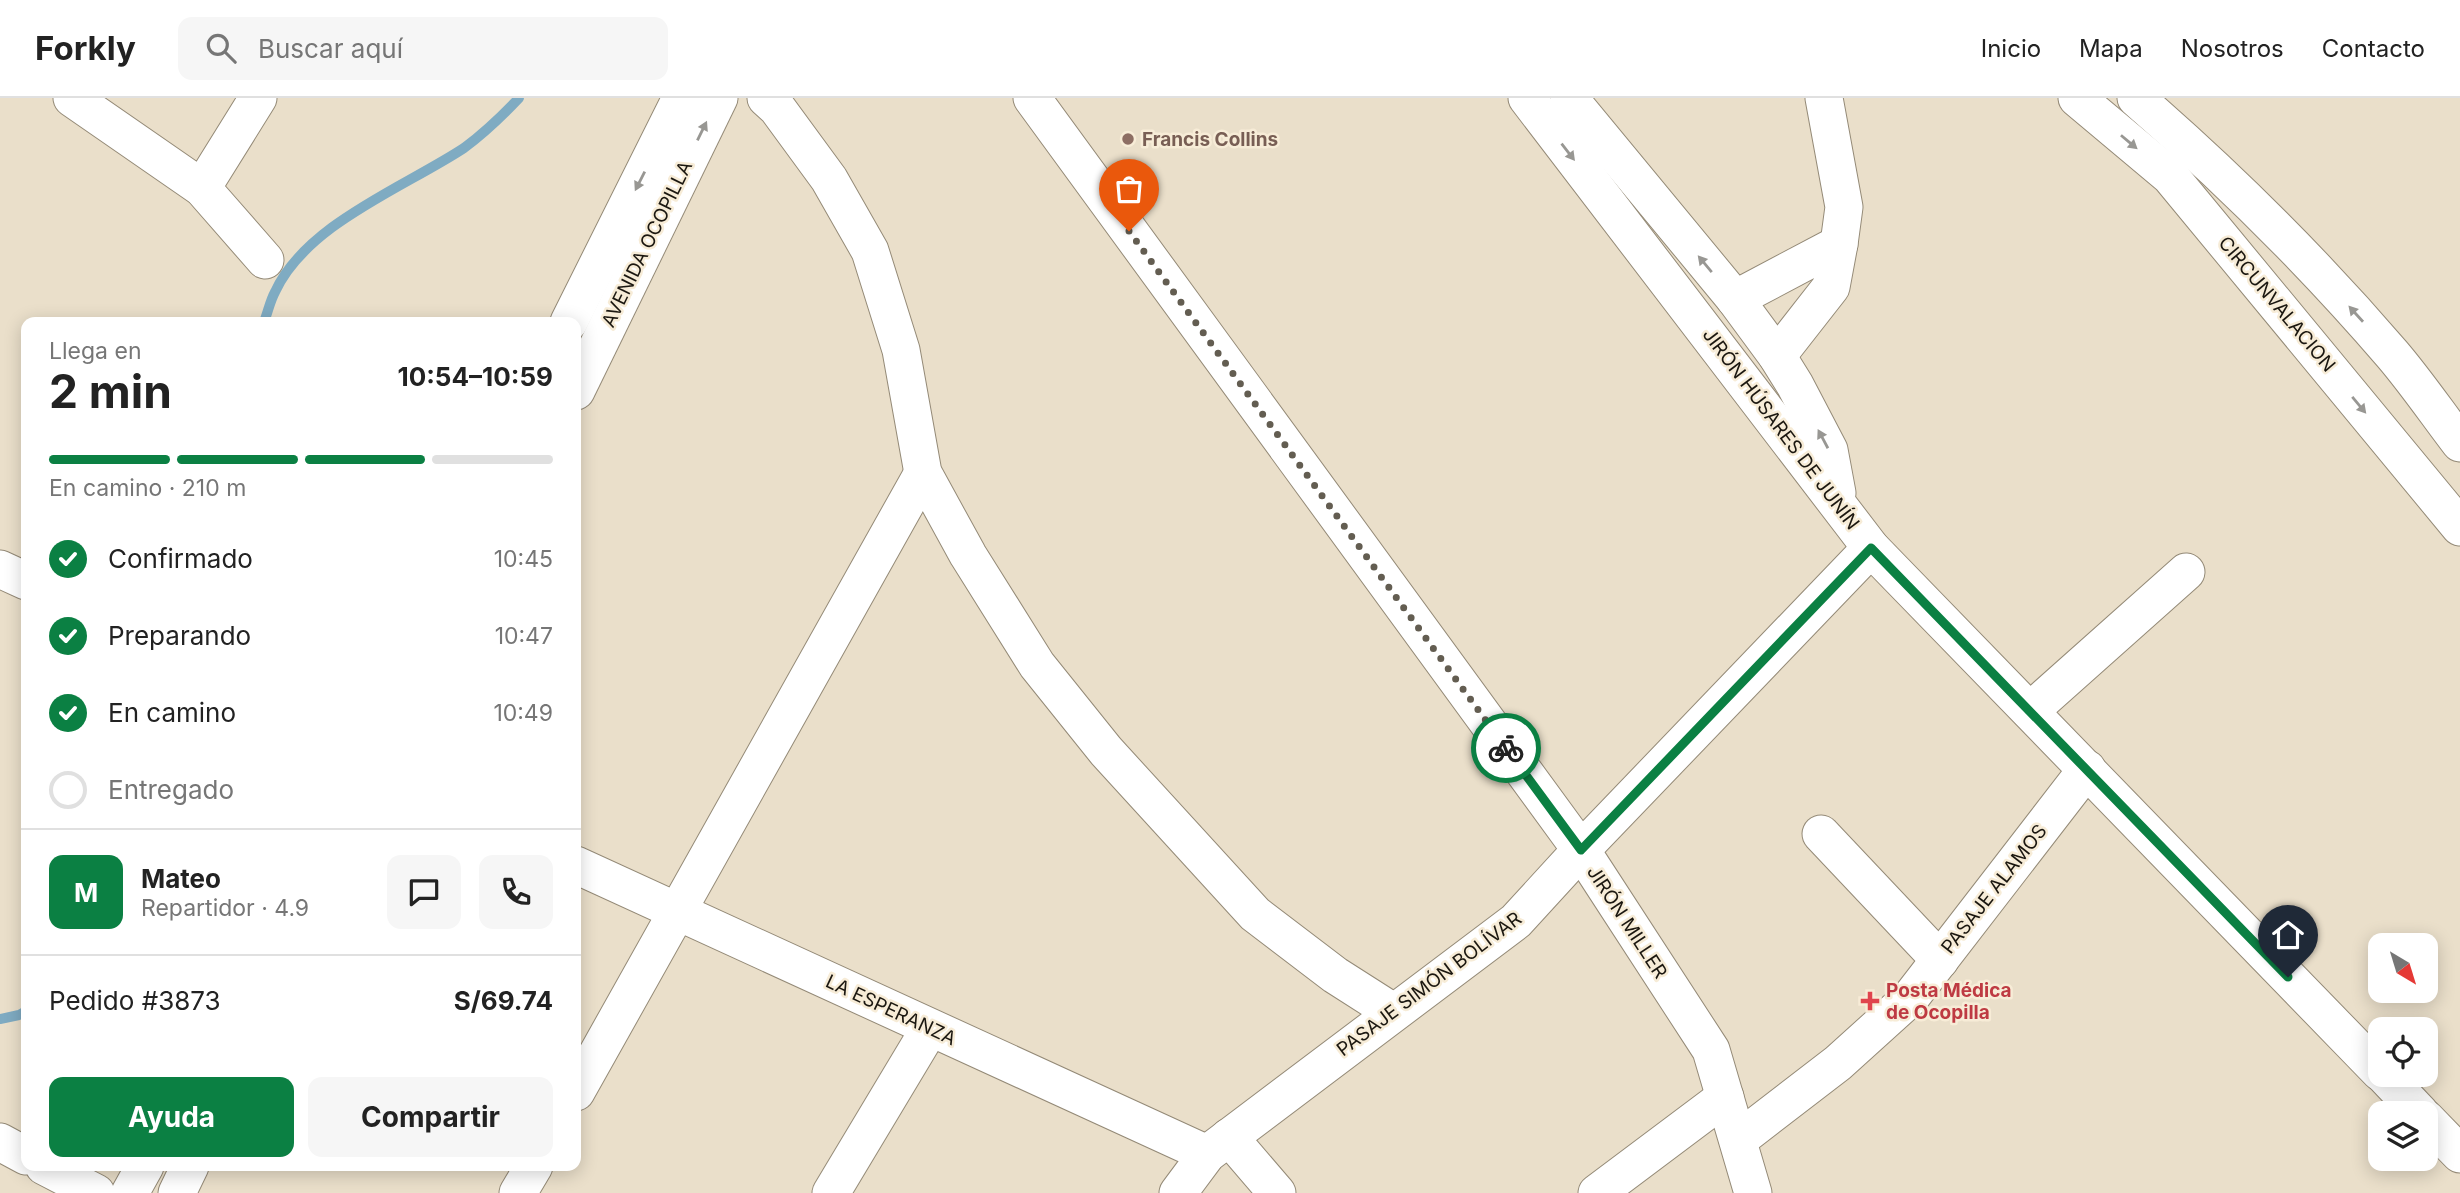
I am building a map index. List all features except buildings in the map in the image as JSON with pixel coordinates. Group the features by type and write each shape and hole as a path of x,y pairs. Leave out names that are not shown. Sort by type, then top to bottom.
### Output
{"street":[{"path":"72,98 202,188 265,260"},
{"path":"202,188 258,98"},
{"name":"AVENIDA OCOPILLA","path":"572,317 681,98"},
{"name":"AVENIDA OCOPILLA","path":"581,381 719,98"},
{"path":"766,98 777,108 829,178 870,251 901,350 923,473 968,555 1037,665 1106,751 1255,914 1335,975 1393,1012"},
{"name":"JIRÓN MILLER","path":"1032,98 1581,850 1711,1049 1754,1193"},
{"name":"JIRÓN HÚSARES DE JUNÍN","path":"1527,98 1871,548 2368,1060"},
{"path":"1569,98 1735,299 1777,356 1829,450 1840,504"},
{"path":"1777,356 1831,287 1839,244 1844,207 1824,98"},
{"name":"CIRCUNVALACION","path":"2077,98 2171,176 2460,527"},
{"path":"2136,98 2201,155 2314,267 2393,356 2460,443"},
{"path":"1735,299 1839,244"},
{"path":"581,1083 923,473"},
{"name":"PASAJE SIMÓN BOLÍVAR","path":"1178,1193 1218,1146 1516,921 1871,548"},
{"path":"0,569 21,579"},
{"path":"2030,711 2186,572"},
{"name":"PASAJE ALAMOS","path":"1738,1140 1838,1063 1912,997 2087,769"},
{"path":"1821,834 1940,960"},
{"name":"LA ESPERANZA","path":"581,867 930,1028 1218,1146"},
{"path":"831,1193 930,1028"},
{"name":"JIRÓN HÚSARES DE JUNÍN","path":"2395,1087 2408,1101"},
{"path":"1597,1193 1725,1097"},
{"path":"2438,1131 2460,1154"},
{"path":"0,1142 21,1153"},
{"path":"1218,1146 1277,1193"},
{"path":"54,1171 96,1193"},
{"path":"130,1193 142,1171"},
{"path":"177,1193 188,1171"},
{"path":"518,1193 531,1171"}],"waterway":[{"path":"266,317 275,292 290,268 309,246 359,209 464,148 519,98"},
{"path":"0,1019 21,1014"}],"way so far":[{"path":"1129,231 1506,748"}],"place":[{"name":"Francis Collins","path":"1128,139"},
{"name":"Posta Médica de Ocopilla","path":"1870,1001"}],"route":[{"path":"1506,748 1581,850 1871,548 2288,977"}]}
